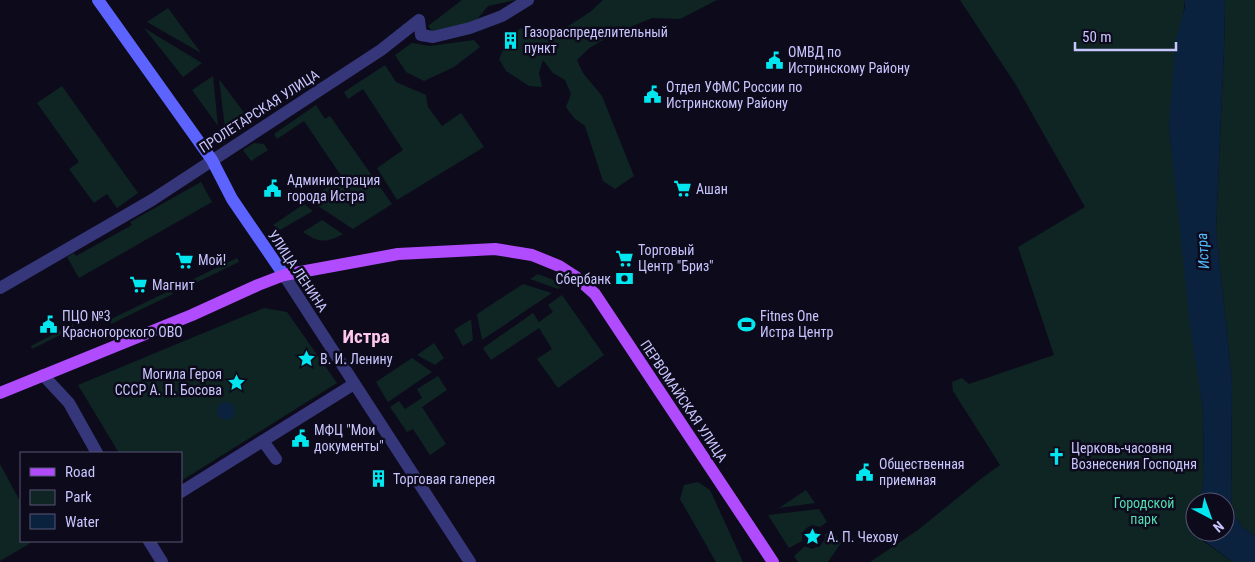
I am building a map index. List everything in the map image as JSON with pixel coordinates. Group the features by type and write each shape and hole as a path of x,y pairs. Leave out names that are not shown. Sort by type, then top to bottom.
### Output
{"main road":[{"name":"УЛИЦА ЛЕНИНА","path":"98,0 212,160 232,199 284,275"},
{"name":"ПЕРВОМАЙСКАЯ УЛИЦА","path":"0,394 192,315 258,284 284,275 398,254 495,249 532,255 559,266 594,294 773,562"}],"street":[{"name":"ПРОЛЕТАРСКАЯ УЛИЦА","path":"0,288 152,200 381,50 419,20 421,35 433,38 470,28 502,16 528,0"},
{"name":"УЛИЦА ЛЕНИНА","path":"284,275 470,562"},
{"path":"43,375 69,403 96,452"},
{"path":"182,491 354,384"},
{"path":"263,441 276,459"},
{"path":"150,542 162,562"}],"green space":[{"path":"462,0 516,0 488,6 470,28 435,35 428,26"},
{"path":"603,0 717,0 680,19 652,18 611,35 588,49 577,60 583,73 602,96 634,176 615,189 603,181 585,126 574,118 566,107 571,94 565,80 553,73 543,60 539,73 542,87 529,86 506,71 499,59 510,34 524,27 567,27 590,12"},
{"name":"Городской парк","path":"960,0 1185,0 1169,126 1203,411 1204,480 1202,492 1185,492 1185,542 1204,542 1233,562 870,562 918,530 1000,465 953,391 952,382 962,378 969,384 1054,355 1018,247 1085,207 1016,85"},
{"path":"1225,0 1255,0 1255,536 1242,527 1235,516 1235,492 1231,492 1232,382 1216,229"},
{"path":"168,8 201,53 147,22"},
{"path":"144,28 202,63 183,77"},
{"path":"474,40 480,47 454,67 424,81 406,72 395,55 412,43 430,46"},
{"path":"385,65 396,82 426,95 428,107 442,126 461,113 484,147 397,200 377,168 403,150 363,89 348,99 344,92"},
{"path":"213,76 218,126 192,90"},
{"path":"219,79 245,114 225,128"},
{"path":"62,86 138,193 117,208 107,194 94,203 69,169 79,162 37,103"},
{"path":"316,105 325,119 330,116 392,204 353,229 309,200 342,177 304,121 277,139 274,134"},
{"path":"254,143 264,144 268,150 251,161 243,150"},
{"path":"201,182 212,202 79,278 67,257 74,253 76,256 132,225 130,222"},
{"path":"304,204 313,211 280,230 273,225"},
{"path":"322,220 343,234 332,239 318,240 303,232"},
{"path":"237,258 239,262 185,288 183,284"},
{"path":"538,274 564,284 558,289 530,279"},
{"path":"523,284 552,293 482,340 477,314"},
{"path":"171,290 173,294 111,324 109,320"},
{"path":"562,295 604,355 558,388 537,359 552,349 539,328 491,360 483,348 533,313 539,322 553,312 548,305"},
{"path":"264,308 287,312 337,383 182,480 182,452 118,452 78,385"},
{"path":"471,319 473,340 463,346 454,330"},
{"path":"73,324 74,328 32,349 31,346"},
{"path":"434,343 444,358 435,365 417,355"},
{"path":"412,358 432,372 388,402 376,382"},
{"path":"438,376 447,390 422,407 446,444 430,455 413,429 407,432 390,407 399,401 405,409 422,398 417,389"},
{"path":"0,464 20,501 20,542 30,542 0,561"},
{"path":"698,482 710,490 743,562 716,562 680,499 684,485"},
{"path":"806,490 815,503 779,508"},
{"path":"819,509 827,522 820,527 808,527 802,533 802,541 789,548 768,515"},
{"path":"832,530 841,543 828,562 798,562 794,556 805,546 812,549 820,546 825,539 825,534"}],"water":[{"path":"1185,0 1225,0 1216,229 1232,382 1231,492 1202,492 1204,480 1203,410 1190,325 1169,126 1176,39 1185,7"},
{"path":"226,402 232,405 235,411 232,417 226,420 220,417 217,411 220,405"},
{"path":"1235,516 1242,527 1255,536 1255,562 1233,562 1206,542 1235,542"}],"place":[{"name":"Газораспределительный пункт","path":"510,40"},
{"name":"ОМВД по Истринскому Району","path":"774,60"},
{"name":"Отдел УФМС России по Истринскому Району","path":"652,95"},
{"name":"Администрация города Истра","path":"273,188"},
{"name":"Ашан","path":"682,189"},
{"name":"Торговый Центр \"Бриз\"","path":"624,258"},
{"name":"Мой!","path":"184,260"},
{"name":"Сбербанк","path":"625,279"},
{"name":"Магнит","path":"138,285"},
{"name":"ПЦО №3 Красногорского ОВО","path":"48,324"},
{"name":"Fitnes One Истра Центр","path":"746,324"},
{"name":"В. И. Ленину","path":"306,359"},
{"name":"Могила Героя СССР А. П. Босова","path":"236,382"},
{"name":"МФЦ \"Мои документы\"","path":"300,438"},
{"name":"Церковь-часовня Вознесения Господня","path":"1057,456"},
{"name":"Общественная приемная","path":"865,472"},
{"name":"Торговая галерея","path":"379,479"},
{"name":"А. П. Чехову","path":"813,537"}],"district":[{"name":"Истра","path":"366,336"}]}
